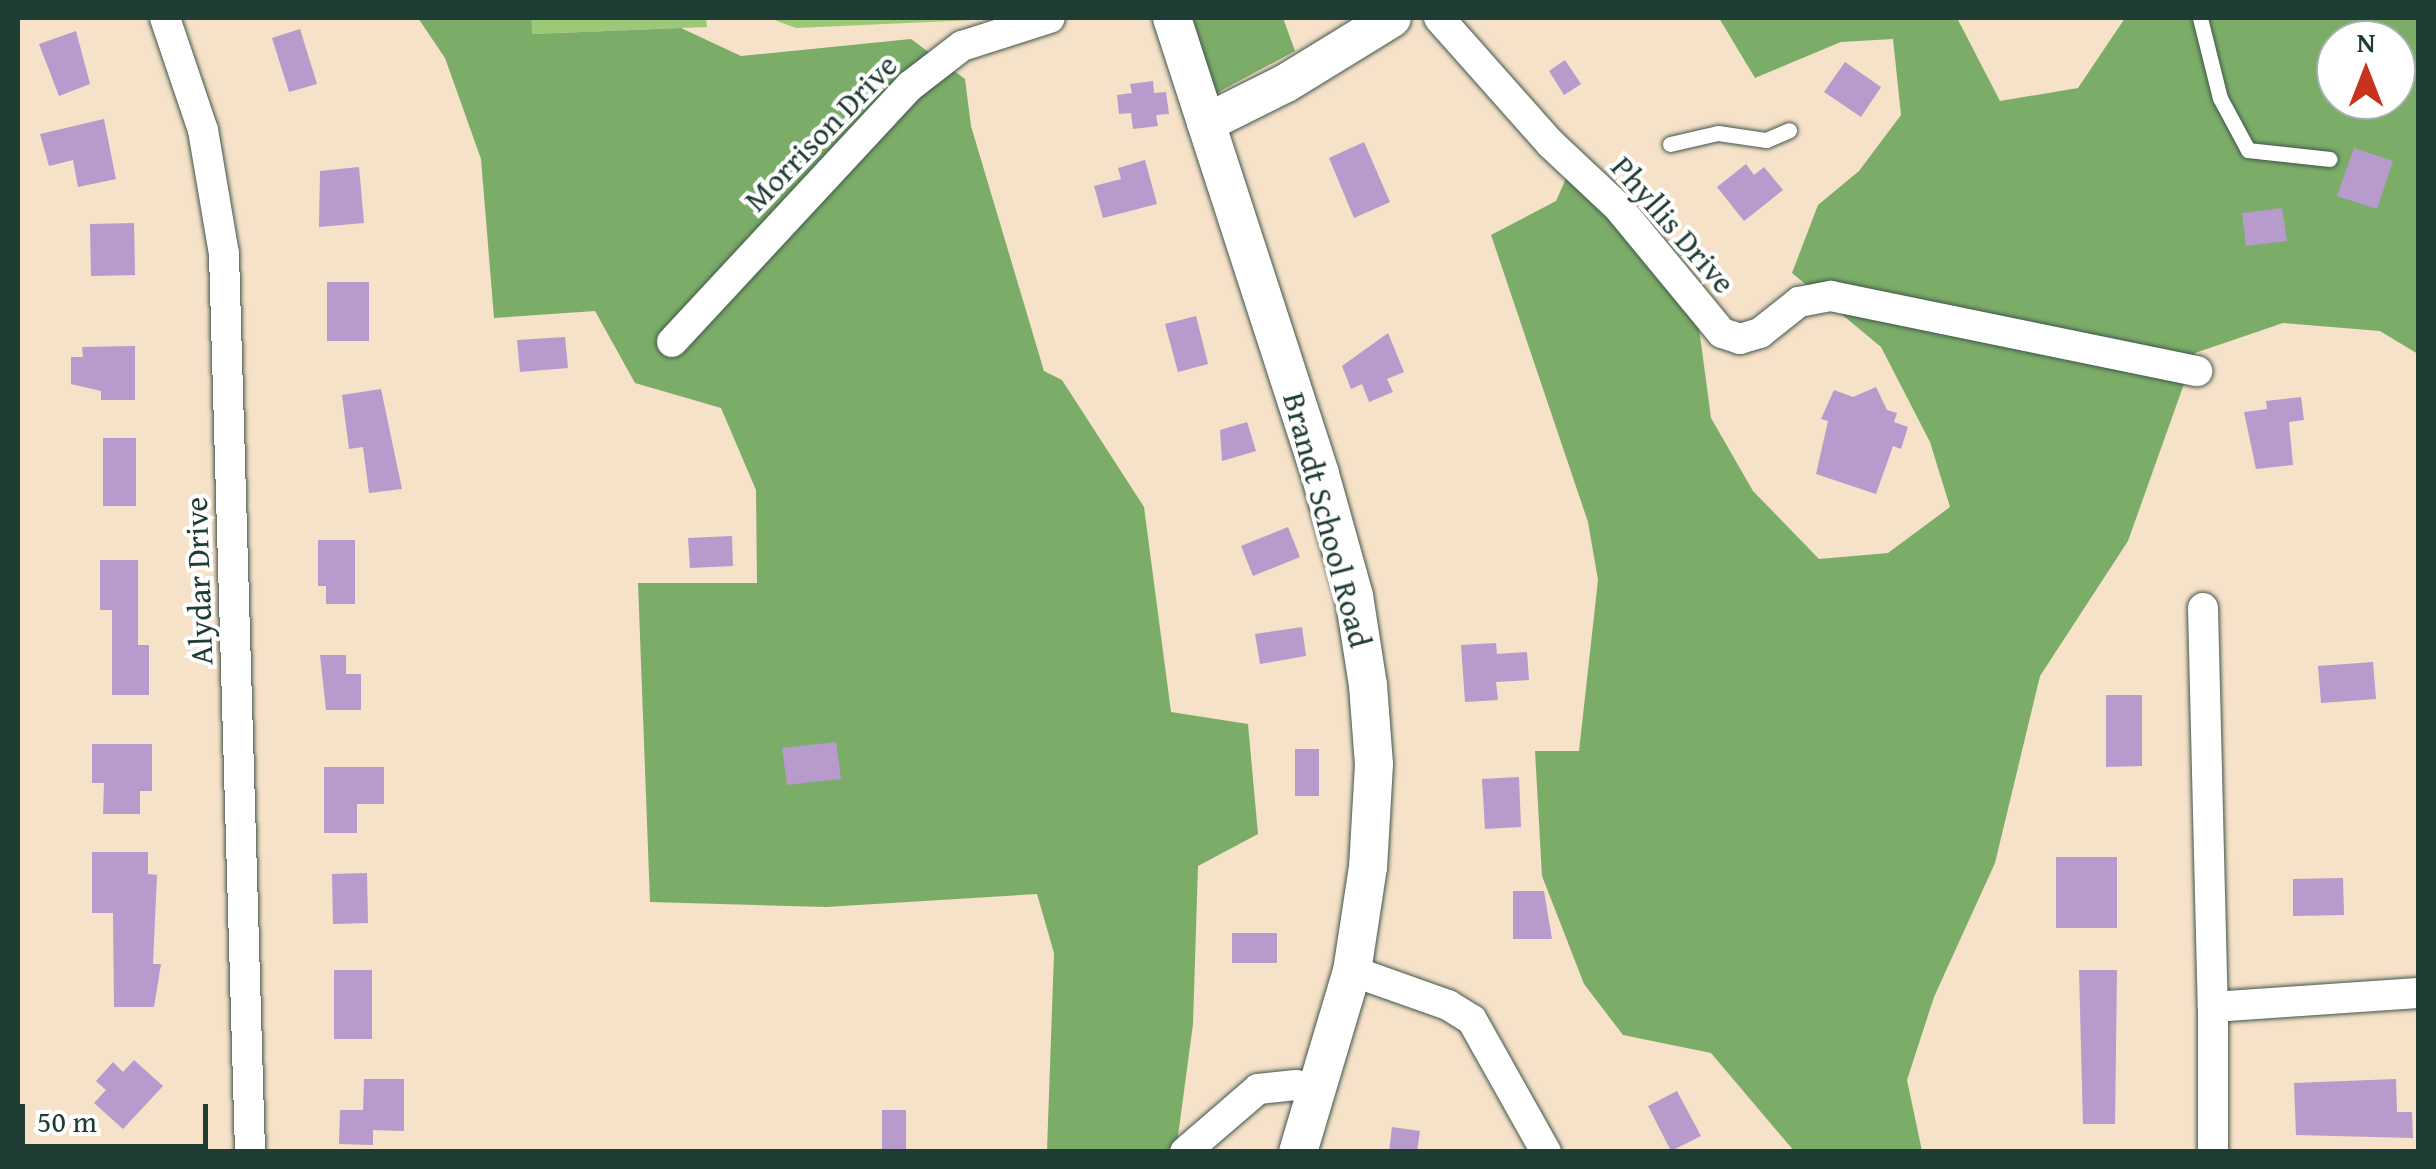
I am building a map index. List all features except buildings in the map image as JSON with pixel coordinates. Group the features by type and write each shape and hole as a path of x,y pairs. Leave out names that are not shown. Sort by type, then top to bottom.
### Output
{"street":[{"name":"Alydar Drive","path":"165,18 204,130 224,254 250,1152"},
{"name":"Morrison Drive","path":"672,342 910,86 962,46 1050,18"},
{"name":"Brandt School Road","path":"1172,18 1320,474 1362,641 1374,764 1368,867 1352,971 1298,1152"},
{"path":"1206,123 1286,83 1392,18"},
{"name":"Phyllis Drive","path":"1439,18 1550,144 1618,207 1722,333 1740,339 1760,332 1799,302 1831,296 2197,371"},
{"path":"2203,608 2214,1007 2213,1152"},
{"path":"1352,971 1448,1004 1472,1020 1546,1152"},
{"path":"2214,1007 2418,994"},
{"path":"1185,1152 1258,1089 1296,1085 1317,1092"}],"lane":[{"path":"2200,18 2220,98 2248,150 2330,158"},
{"path":"1670,144 1718,133 1766,140 1789,130"}],"green space":[{"path":"418,18 531,18 532,34 681,28 741,56 911,39 965,79 971,126 1044,371 1062,380 1144,507 1171,712 1248,724 1258,834 1198,866 1193,1024 1176,1151 1047,1151 1054,953 1037,894 826,907 650,902 638,583 757,583 756,490 721,408 635,383 595,311 494,318 481,159 445,58"},
{"path":"531,18 706,18 707,27 531,34"},
{"path":"769,18 1020,18 796,28"},
{"path":"1187,18 1283,18 1295,51 1211,96"},
{"path":"1719,18 1957,18 2000,101 2078,88 2125,18 2418,18 2418,354 2380,331 2283,323 2195,353 2128,541 2040,676 1995,863 1934,997 1907,1080 1922,1151 1794,1151 1711,1053 1623,1035 1584,984 1542,876 1535,751 1579,751 1598,580 1588,522 1491,235 1556,201 1568,174 1636,239 1699,328 1711,418 1753,491 1819,559 1888,553 1950,507 1930,442 1881,347 1792,273 1818,205 1859,171 1901,115 1893,39 1841,42 1755,78"}]}
